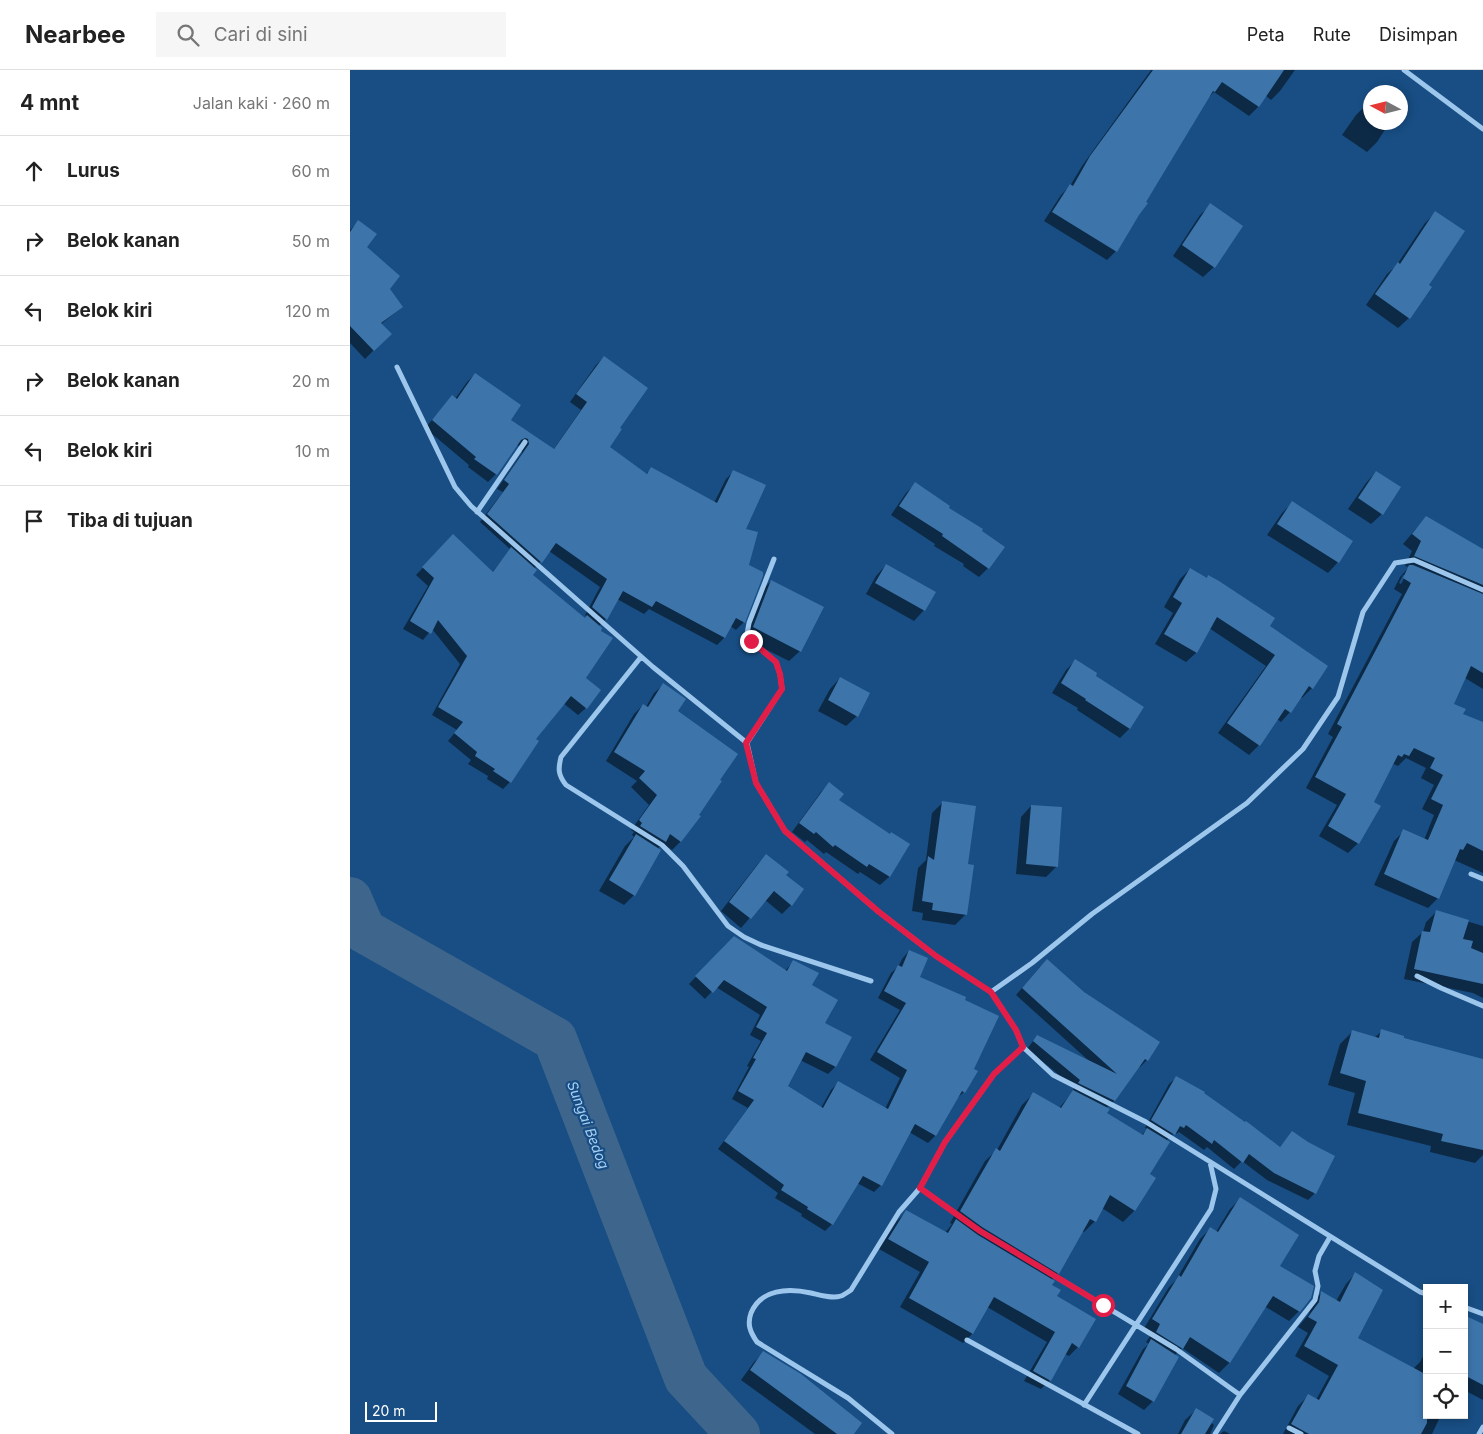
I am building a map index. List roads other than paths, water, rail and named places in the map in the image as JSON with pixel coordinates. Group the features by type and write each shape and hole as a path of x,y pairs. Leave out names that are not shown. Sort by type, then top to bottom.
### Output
{"street":[{"path":"1404,70 1483,129"},
{"path":"397,367 454,487 478,512 641,657 746,743 756,783 785,831 879,912 936,956 991,992 1016,1030 1023,1047 1053,1074 1146,1122 1423,1293"},
{"path":"478,512 525,442"},
{"path":"746,743 782,689 776,662 751,641 747,634 748,624 774,559"},
{"path":"991,992 1032,963 1100,909 1247,803 1303,749 1338,697 1363,612 1395,564 1414,560 1483,590"},
{"path":"641,657 561,757 558,768 560,777 566,785 662,845 683,866 728,926 744,937 761,945 871,980"},
{"path":"1471,874 1483,879"},
{"path":"1417,976 1483,1006"},
{"path":"892,1434 848,1398 757,1342 750,1332 749,1318 754,1306 762,1297 775,1291 801,1291 830,1297 841,1296 851,1290 899,1212 920,1188 945,1142 994,1074 1023,1047"},
{"path":"1084,1405 1211,1209 1216,1189 1210,1162"},
{"path":"920,1188 980,1231 1137,1325 1240,1395"},
{"path":"1215,1434 1240,1395 1315,1300 1318,1286 1314,1271 1319,1256 1330,1237"},
{"path":"1468,1308 1483,1314"},
{"path":"967,1340 1138,1434"},
{"path":"1479,1434 1483,1427"},
{"path":"1289,1428 1301,1434"}],"waterway":[{"name":"Sungai Bedog","path":"350,899 364,931 555,1039 686,1378 738,1434"}]}
